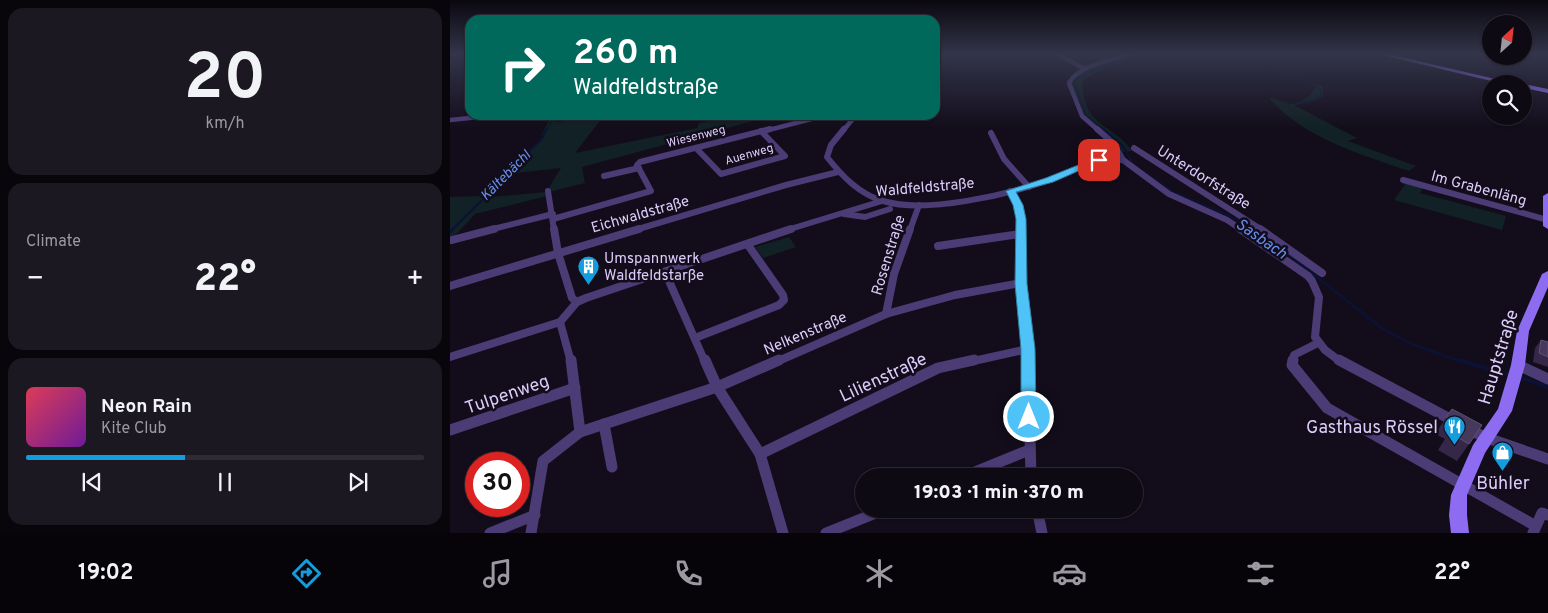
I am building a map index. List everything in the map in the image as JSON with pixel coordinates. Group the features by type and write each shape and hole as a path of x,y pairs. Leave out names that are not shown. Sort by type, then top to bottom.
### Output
{"street":[{"path":"1072,79 1070,80 1077,106 1091,126 1114,144 1123,160 1169,194 1227,220 1310,276 1319,298 1314,331 1318,343 1343,363 1487,438 1548,459"},
{"path":"1532,88 1548,91"},
{"path":"450,120 465,118"},
{"name":"Wiesenweg","path":"604,176 639,168 637,164 640,162 807,120"},
{"path":"852,120 831,145 827,157 838,172 854,187 882,201"},
{"name":"Auenweg","path":"696,148 720,174 785,156 761,131"},
{"path":"991,134 1004,159 1029,186"},
{"name":"Unterdorfstraße","path":"1134,148 1220,206 1240,215 1275,238 1322,273 1310,276"},
{"name":"Waldfeldstraße","path":"576,302 748,245 796,232 810,225 882,201 896,205 970,199 1029,186 1099,160 1123,160"},
{"path":"452,240 648,193 651,191 639,168"},
{"name":"Eichwaldstraße","path":"450,286 838,172"},
{"name":"Im Grabenläng","path":"1403,180 1548,220"},
{"path":"450,357 560,322 576,302 572,298 558,253 548,191"},
{"path":"1010,191 1018,205 1021,219 1021,284 1028,349 1030,468"},
{"path":"1548,196 1548,226"},
{"name":"Rosenstraße","path":"886,314 894,274 919,204"},
{"name":"Waldfeldstraße","path":"844,214 865,217 890,209"},
{"path":"938,246 1020,234"},
{"path":"695,338 778,305 784,300 783,295 748,245"},
{"path":"665,272 717,387 760,454 783,533"},
{"name":"Hauptstraße","path":"1460,533 1458,515 1459,495 1487,438 1505,411 1516,373 1523,331 1548,274"},
{"name":"Nelkenstraße","path":"531,533 543,461 580,432 717,387 886,314 956,295 1021,284"},
{"path":"560,322 564,332 575,388 580,432"},
{"path":"1318,343 1294,355 1292,365 1327,408 1464,483 1534,529 1542,513 1548,515"},
{"name":"Lilienstraße","path":"760,454 938,368 1028,349"},
{"path":"1516,373 1548,379"},
{"name":"Tulpenweg","path":"450,430 575,388"},
{"path":"604,424 612,467"},
{"path":"985,468 1029,450"},
{"path":"490,533 535,515"},
{"path":"826,533 864,518"},
{"path":"1039,518 1042,533"}],"shaded area":[{"path":"1075,79 1085,79 1083,80 1084,95 1087,107 1100,123 1124,142 1132,151 1123,152 1094,126 1082,112 1071,85"},
{"path":"1304,81 1323,86 1323,96 1312,102 1294,105 1357,138 1348,141 1416,166 1409,171 1334,143 1299,124 1269,98 1290,103 1304,100 1316,86"},
{"path":"549,120 557,120 556,122 600,120 575,153 697,128 699,123 713,120 756,120 582,167 585,183 549,192 548,189 561,168 506,174 545,136 541,136"},
{"path":"1407,182 1423,187 1420,193 1506,216 1502,230 1394,200"},
{"path":"546,192 547,196 475,214 450,241 450,197 481,196 480,198"},
{"path":"789,237 796,247 763,258 755,247"}],"building":[{"path":"1541,340 1548,342 1548,357 1539,353"},
{"path":"1452,409 1482,425 1469,444 1450,433 1457,423 1446,417"}],"waterway":[{"name":"Sasbach","path":"1078,79 1074,82 1086,115 1105,131"},
{"path":"1287,104 1311,101 1321,95 1320,88 1317,86 1294,79"},
{"name":"Kältebächl","path":"546,131 553,120"},
{"name":"Kältebächl","path":"450,232 493,189 506,171 540,141 547,129"},
{"name":"Sasbach","path":"1103,129 1123,146 1134,165 1173,192 1230,216 1254,230"},
{"name":"Sasbach","path":"1252,229 1260,234"},
{"name":"Sasbach","path":"1280,248 1383,329 1412,344 1462,362"},
{"name":"Sasbach","path":"1458,360 1511,375"},
{"name":"Sasbach","path":"1519,377 1548,387"}],"place":[{"name":"Umspannwerk Waldfeldstarße","path":"588,286"},
{"name":"Gasthaus Rössel","path":"1454,446"},
{"name":"Bühler","path":"1503,472"}],"route":[{"path":"1029,417 1028,349 1021,284 1021,219 1018,205 1010,191 1050,180 1099,160"}]}
